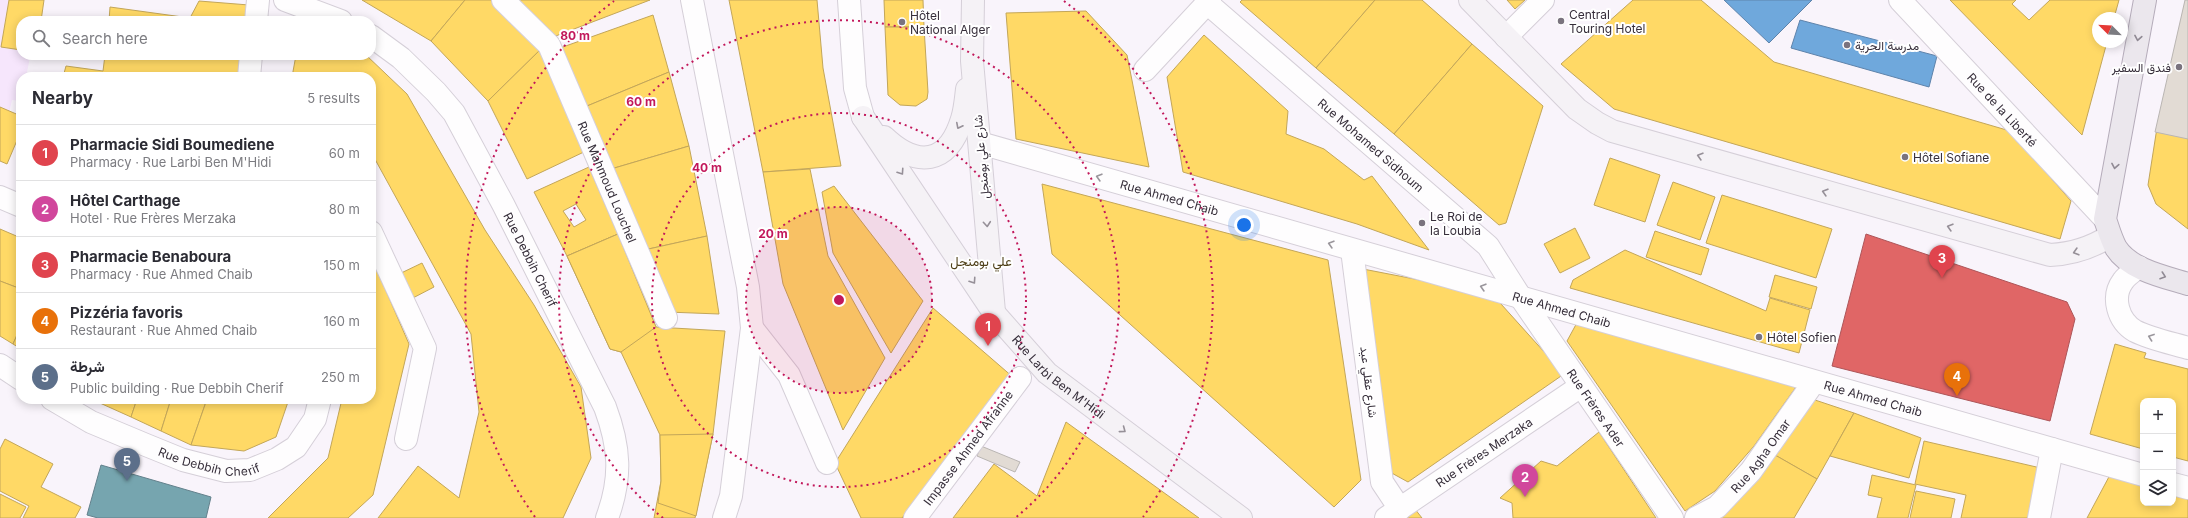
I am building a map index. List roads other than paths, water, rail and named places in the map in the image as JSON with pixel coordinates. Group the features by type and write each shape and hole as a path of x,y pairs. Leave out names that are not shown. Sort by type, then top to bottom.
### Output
{"main road":[{"name":"شارع علي بومنجل","path":"973,0 972,61 994,313"},
{"path":"1470,0 1577,109 1597,123 1612,131 2050,255 2069,254 2084,250 2108,227"},
{"path":"2145,0 2108,227 2117,249 2139,267 2188,284"},
{"path":"863,117 897,149 906,154 916,158 925,159 943,151 950,144 962,119 972,61"},
{"name":"Rue Larbi Ben M'Hidi","path":"863,117 994,313 1047,373 1234,516"}],"street":[{"path":"256,16 258,0"},
{"path":"285,0 328,16"},
{"name":"Rue Mahmoud Louchel","path":"503,0 549,45 666,318"},
{"path":"692,0 748,287 752,328 731,496 724,518"},
{"path":"849,0 855,88 863,117"},
{"path":"1506,37 1543,0"},
{"name":"Rue de la Liberté","path":"1900,0 2108,227"},
{"path":"1145,70 1209,2"},
{"name":"Rue Mohamed Sidhoum","path":"1209,2 1488,246 1521,298"},
{"name":"Rue Debbih Cherif","path":"376,40 401,58 436,92 454,113 503,204 605,407 613,429 618,461 615,498 607,518"},
{"path":"249,72 251,60"},
{"name":"Rue Ahmed Chaib","path":"980,143 2140,474"},
{"path":"0,197 16,204"},
{"path":"376,243 425,348 406,439"},
{"name":"شارع عقلي عيد","path":"1352,250 1382,482 1393,513"},
{"path":"2139,267 2123,280 2118,291 2116,303 2119,314 2125,324 2135,330 2188,348"},
{"name":"Rue Frères Ader","path":"1521,298 1672,518"},
{"path":"752,328 789,375 827,463"},
{"path":"0,365 16,376"},
{"name":"Impasse Ahmed Afranne","path":"915,518 1020,378"},
{"name":"Rue Agha Omar","path":"1696,518 1717,507 1751,471 1814,382"},
{"name":"Rue Frères Merzaka","path":"1393,513 1581,386"},
{"name":"Rue Debbih Cherif","path":"60,404 91,422 152,448 183,460 226,471 250,470 277,459 296,446 315,419 319,404"},
{"path":"2044,516 2052,449"},
{"path":"2176,485 2188,488"}],"place":[{"name":"Central Touring Hotel","path":"1561,21"},
{"name":"Hôtel National Alger","path":"902,22"},
{"name":"مدرسة الحرية","path":"1847,45"},
{"name":"فندق السفير","path":"2179,67"},
{"name":"Hôtel Sofiane","path":"1905,157"},
{"name":"Le Roi de la Loubia","path":"1422,223"},
{"name":"Pharmacie Benaboura","path":"1942,278"},
{"name":"Hôtel Sofien","path":"1759,337"},
{"name":"Pharmacie Sidi Boumediene","path":"988,346"},
{"name":"Pizzéria favoris","path":"1957,396"},
{"name":"شرطة","path":"127,481"},
{"name":"Hôtel Carthage","path":"1525,497"}],"district":[{"name":"علي بومنجل","path":"981,261"}]}
